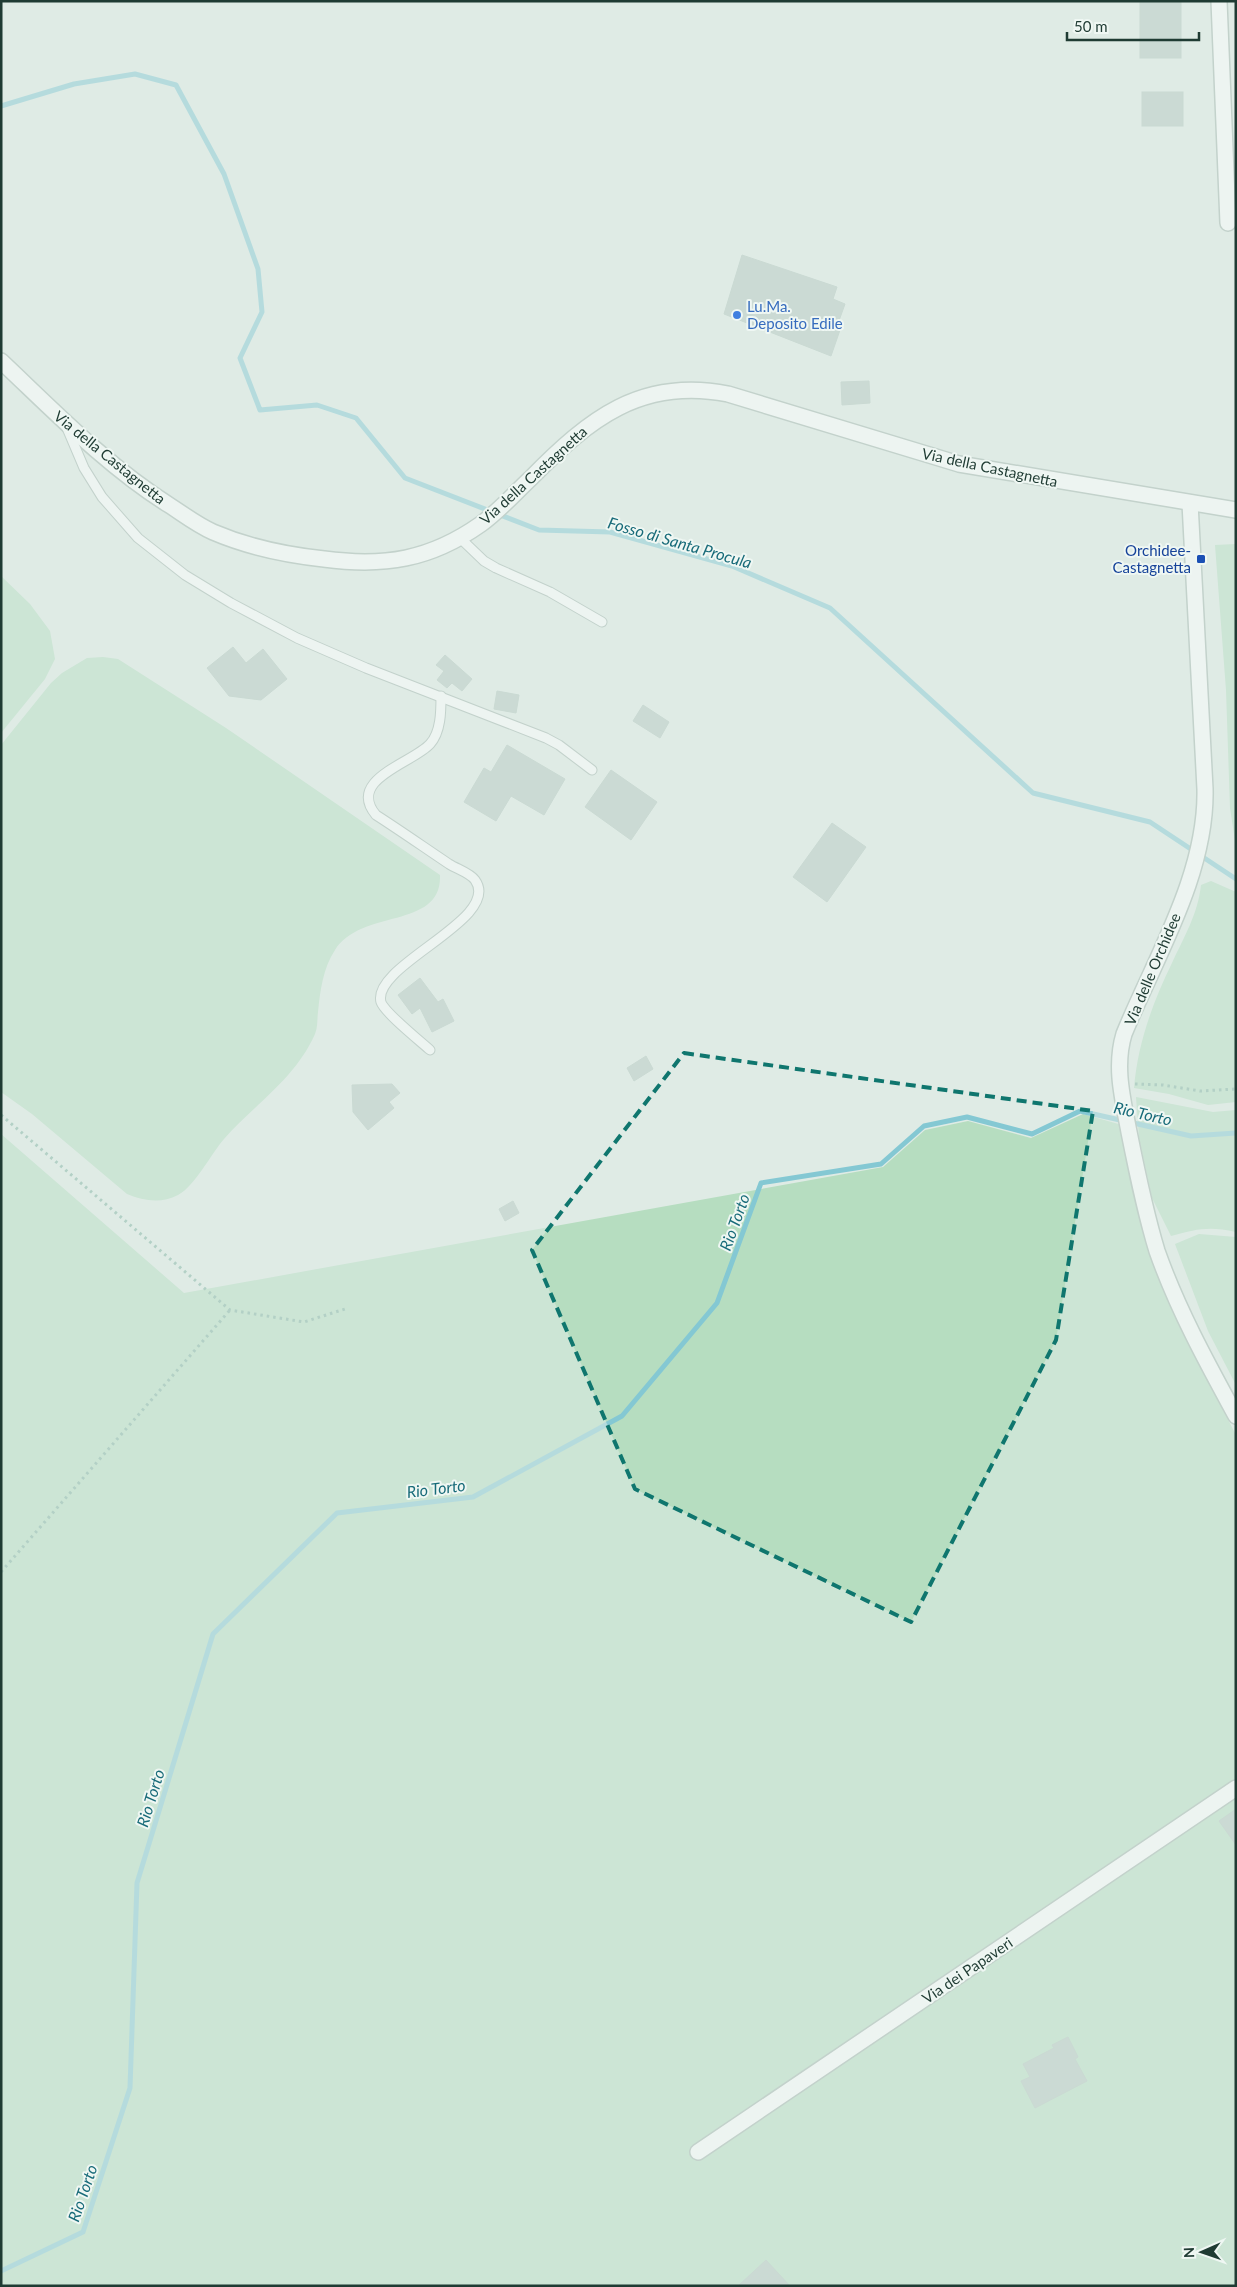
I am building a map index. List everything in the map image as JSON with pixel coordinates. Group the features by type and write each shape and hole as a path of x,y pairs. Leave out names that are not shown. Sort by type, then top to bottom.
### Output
{"street":[{"path":"1219,1 1228,222"},
{"name":"Via della Castagnetta","path":"1,361 64,420 156,497 213,532 252,545 298,556 347,562 383,563 419,556 459,537 481,524 520,489 563,445 605,414 627,402 652,394 689,390 708,390 734,396 959,464 1236,510"},
{"name":"Via delle Orchidee","path":"1190,503 1204,789 1203,818 1193,865 1171,927 1124,1034 1120,1054 1120,1087 1142,1198 1162,1262 1186,1318 1236,1416"},
{"name":"Via dei Papaveri","path":"698,2152 1236,1788"}],"lane":[{"path":"64,420 84,468 95,487 129,529 163,559 263,621 366,668 546,738 566,750 592,770"},
{"path":"459,537 484,561 550,592 602,622"},
{"path":"430,1050 385,1009 380,999 381,993 395,974 465,917 476,900 478,885 472,876 451,866 376,815 369,803 369,796 378,778 430,743 438,728 441,696"}],"path":[{"path":"1120,1087 1129,1084 1163,1085 1200,1091 1236,1089"},
{"path":"1,1114 230,1310 304,1322 346,1309"},
{"path":"1,1572 230,1310"}],"highlighted area":[{"path":"684,1053 1093,1111 1056,1340 911,1622 635,1489 532,1250"}],"green space":[{"path":"1236,544 1236,847 1230,808 1226,690 1215,545"},
{"path":"1,576 30,604 50,631 55,659 45,679 1,733"},
{"path":"103,657 118,659 226,728 440,875 437,892 428,904 415,912 363,928 347,937 335,950 323,980 316,1031 307,1050 286,1078 224,1139 191,1185 178,1195 165,1200 146,1200 127,1194 32,1114 1,1092 1,745 51,683 62,673 87,658"},
{"path":"1211,881 1236,892 1236,1102 1208,1105 1169,1094 1134,1088 1139,1055 1152,1009 1194,916 1201,885"},
{"path":"1136,1097 1213,1112 1236,1110 1236,1232 1203,1229 1171,1236 1152,1198 1139,1138"},
{"path":"1083,1114 1122,1125 1168,1292 1191,1348 1236,1435 1236,2286 1,2286 1,1134 184,1293 883,1167 925,1130 968,1121 1031,1138"},
{"path":"1199,1234 1236,1237 1236,1385 1208,1331 1175,1244"}],"building":[{"path":"1140,1 1181,1 1181,58 1140,58"},
{"path":"1142,92 1183,92 1183,126 1142,126"},
{"path":"742,255 837,287 833,299 845,304 836,329 840,330 831,356 724,314"},
{"path":"869,381 870,403 842,405 841,382"},
{"path":"233,647 246,663 263,649 287,679 261,700 229,696 207,668"},
{"path":"445,655 472,679 462,691 452,683 447,688 437,680 444,671 436,665"},
{"path":"497,691 519,695 516,713 494,709"},
{"path":"643,705 669,722 660,738 633,721"},
{"path":"507,745 565,779 544,815 511,796 496,821 464,802 484,768 491,772"},
{"path":"611,770 657,802 631,840 585,807"},
{"path":"832,823 866,847 827,902 793,877"},
{"path":"420,978 438,1002 443,999 454,1021 432,1032 420,1008 412,1014 398,995"},
{"path":"646,1056 653,1069 634,1081 627,1068"},
{"path":"392,1084 400,1093 389,1102 394,1108 368,1130 353,1112 352,1085"},
{"path":"513,1201 519,1213 505,1221 499,1209"},
{"path":"1236,1809 1236,1845 1219,1821"},
{"path":"1068,2037 1078,2057 1075,2059 1087,2081 1035,2108 1021,2081 1030,2077 1023,2064 1054,2048 1052,2045"},
{"path":"766,2260 790,2286 738,2286"}],"waterway":[{"name":"Fosso di Santa Procula","path":"1,106 74,84 135,74 176,85 224,174 258,269 262,312 240,358 260,410 317,405 356,418 405,478 539,530 610,532 732,566 830,608 1033,793 1150,822 1236,879"},
{"name":"Rio Torto","path":"1,2271 83,2232 130,2088 137,1883 213,1634 337,1513 473,1497 622,1416 717,1303 761,1183 881,1164 924,1126 967,1117 1032,1134 1080,1111 1191,1136 1236,1133"}],"place":[{"name":"Lu.Ma. Deposito Edile","path":"737,315"},
{"name":"Orchidee- Castagnetta","path":"1201,559"}]}
